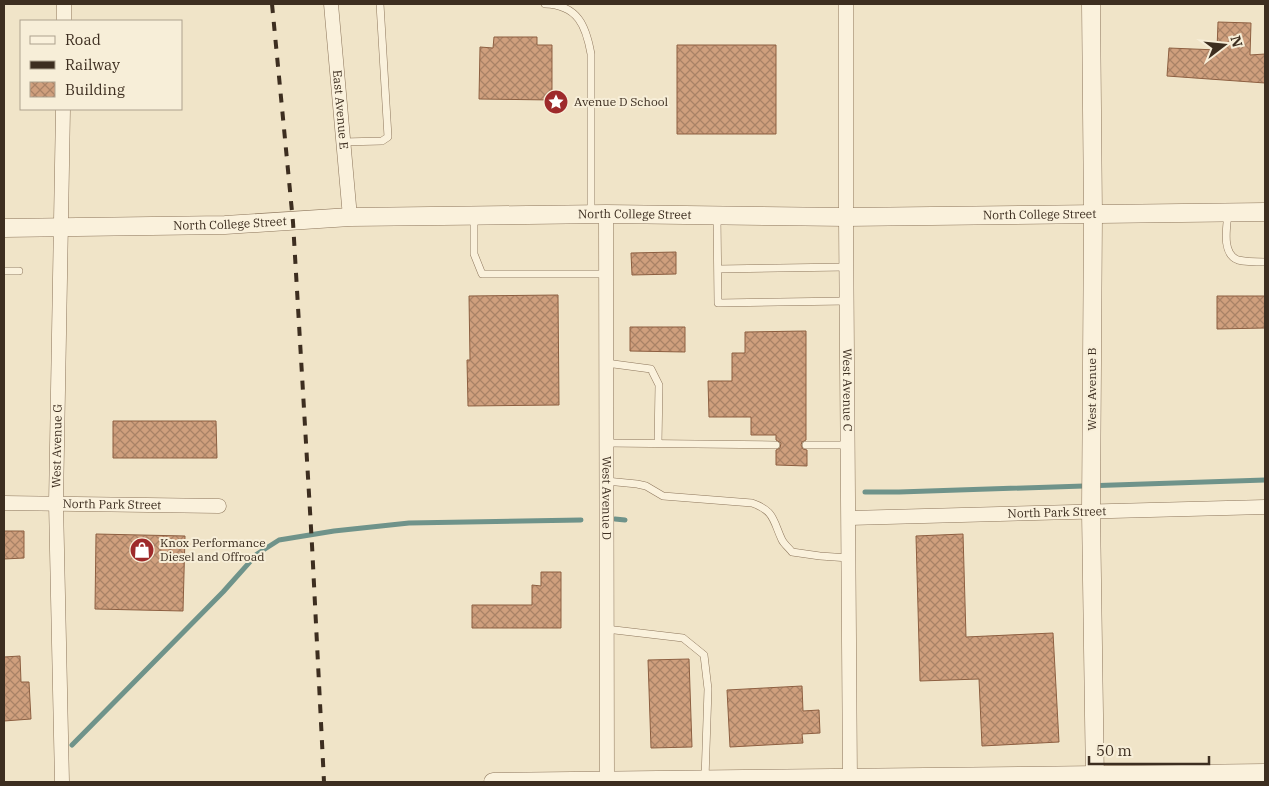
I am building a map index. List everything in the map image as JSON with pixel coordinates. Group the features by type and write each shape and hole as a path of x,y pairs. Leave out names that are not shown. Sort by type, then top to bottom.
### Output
{"street":[{"path":"64,4 64,20"},
{"name":"East Avenue E","path":"330,4 350,217"},
{"name":"West Avenue C","path":"846,4 850,780"},
{"name":"West Avenue B","path":"1091,4 1093,215 1091,506 1094,779"},
{"name":"West Avenue G","path":"62,110 56,503 62,782"},
{"name":"North College Street","path":"4,228 225,225 350,217 598,214 846,217 1265,212"},
{"name":"West Avenue D","path":"598,214 606,274 607,781"},
{"name":"North Park Street","path":"4,503 220,506"},
{"name":"North Park Street","path":"849,518 1091,506 1265,507"},
{"path":"494,782 705,779 728,781 1094,779 1265,773"}],"lane":[{"path":"343,142 382,141 388,138 380,4"},
{"path":"545,4 554,4 566,8 577,17 585,28 589,41 598,214"},
{"path":"1228,213 1226,237 1228,251 1239,260 1265,262"},
{"path":"474,216 474,254 482,274 606,274"},
{"path":"717,216 718,304 847,301"},
{"path":"718,269 846,267"},
{"path":"4,270 18,271"},
{"path":"606,363 651,369 659,385 658,444"},
{"path":"606,443 776,445"},
{"path":"806,445 848,445"},
{"path":"606,481 646,486 663,496 752,503 763,507 775,520 782,541 792,552 849,558"},
{"path":"606,629 683,638 704,655 708,689 705,779"}],"building":[{"path":"1218,22 1251,23 1250,55 1265,54 1265,83 1167,76 1169,48 1217,50"},
{"path":"494,37 537,37 537,45 552,45 552,100 479,99 480,47 493,48"},
{"path":"677,45 776,45 776,134 677,134"},
{"path":"676,252 676,274 632,275 631,253"},
{"path":"558,295 559,405 468,406 467,360 470,360 469,296"},
{"path":"1217,296 1265,296 1265,328 1217,329"},
{"path":"630,327 685,327 685,352 630,351"},
{"path":"806,331 806,440 801,445 803,449 807,450 807,466 776,465 776,450 780,448 781,443 776,440 776,435 751,435 751,417 709,417 708,381 732,381 732,353 745,353 745,332"},
{"path":"113,421 216,421 217,458 113,458"},
{"path":"4,531 24,531 24,558 4,559"},
{"path":"96,534 185,536 183,611 95,609"},
{"path":"963,534 966,637 1053,633 1059,742 982,746 979,679 920,681 916,536"},
{"path":"541,572 561,572 561,628 472,628 472,605 532,605 532,585 541,586"},
{"path":"20,656 21,682 29,682 31,719 4,721 4,657"},
{"path":"689,659 692,747 651,748 648,660"},
{"path":"802,686 803,711 819,710 820,733 802,734 803,743 730,747 727,690"}],"waterway":[{"path":"865,492 1265,480"},
{"path":"615,519 625,520"},
{"path":"72,745 223,592 257,554 279,540 334,531 409,523 581,520"}],"railway":[{"path":"272,4 293,222 324,782"}],"place":[{"name":"Avenue D School","path":"556,102"},
{"name":"Knox Performance Diesel and Offroad","path":"142,550"}]}
